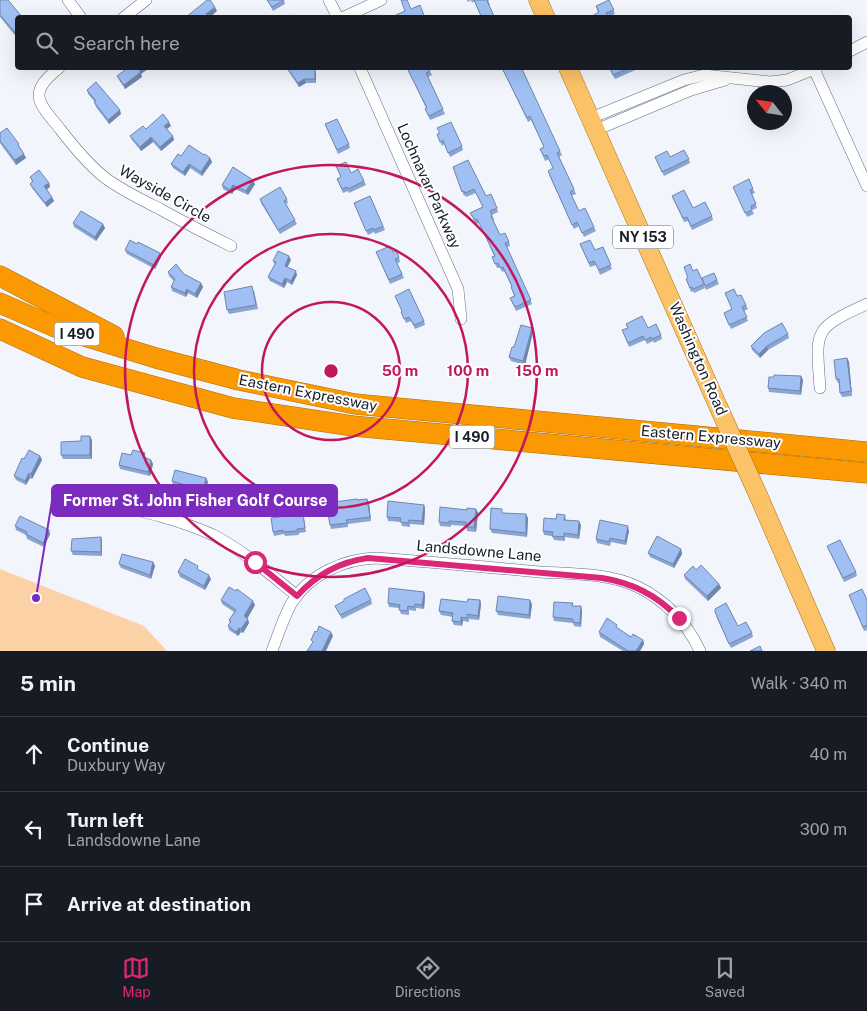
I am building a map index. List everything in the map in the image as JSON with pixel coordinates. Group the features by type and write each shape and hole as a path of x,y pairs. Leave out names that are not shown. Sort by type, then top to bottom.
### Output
{"highway":[{"path":"0,276 156,358"},
{"name":"Eastern Expressway","path":"0,303 55,328 156,358 239,380 355,404 867,452"},
{"name":"Eastern Expressway","path":"0,329 82,367 234,408 353,426 867,473"},
{"path":"0,345 82,367"}],"main road":[{"path":"538,0 545,15"},
{"name":"Washington Road","path":"569,70 826,651"}],"street":[{"path":"68,0 79,15"},
{"path":"127,15 146,0"},
{"path":"330,0 337,15"},
{"path":"348,15 381,0"},
{"path":"852,50 867,42"},
{"name":"Wayside Circle","path":"56,70 48,76 41,85 40,100 47,113 83,157 104,177 123,190 231,246"},
{"name":"Lochnavar Parkway","path":"361,70 458,289 461,319"},
{"path":"594,124 691,90 732,78 770,82 787,80 811,70"},
{"path":"817,70 867,186"},
{"path":"820,388 818,339 823,330 834,319 867,304"},
{"path":"73,496 176,521 213,535 255,562 297,596"},
{"name":"Landsdowne Lane","path":"272,651 286,615 297,596 312,581 330,569 368,558 602,578 636,586 660,600 679,618 693,637 700,651"}],"shaded area":[{"path":"0,569 144,626 167,651 0,651"}],"building":[{"path":"0,0 8,0 20,15 15,15 15,32 0,15"},
{"path":"207,0 210,0 215,7 207,15 189,15"},
{"path":"267,0 284,0 272,7"},
{"path":"401,0 407,0 411,9 420,5 424,15 396,15 405,11"},
{"path":"474,0 488,0 494,15 481,15"},
{"path":"609,0 614,10 606,13 607,15 594,15 599,12 596,6"},
{"path":"125,70 139,70 141,72 124,85 117,76"},
{"path":"288,70 315,70 315,79 304,79 298,83"},
{"path":"408,70 430,71 426,73 443,109 429,116 425,109 427,108"},
{"path":"503,70 522,70 560,151 557,153 574,189 570,192 579,211 585,208 594,227 582,233 577,222 572,225 548,171 553,168 547,155 544,156 540,149 544,147 530,116 527,118"},
{"path":"611,70 624,70 613,75"},
{"path":"96,82 120,110 108,120 87,90"},
{"path":"163,114 169,122 164,126 173,136 160,147 151,137 140,147 130,136 143,126 146,129"},
{"path":"337,119 349,144 337,150 325,124"},
{"path":"451,122 462,146 448,153 443,140 440,142 437,134 440,133 437,128"},
{"path":"7,128 24,154 15,160 0,141 0,133"},
{"path":"189,145 210,158 201,172 189,164 183,172 171,164 178,154 181,156"},
{"path":"684,150 689,159 662,172 655,157 667,151 670,157"},
{"path":"468,160 486,196 491,194 497,208 490,211 491,216 500,235 505,233 509,242 505,243 531,300 515,307 510,298 515,296 512,286 503,267 500,268 498,263 495,264 492,257 495,256 483,231 477,219 475,220 470,213 483,207 474,189 465,193 464,191 462,192 453,167"},
{"path":"346,162 351,173 358,169 364,181 348,189 347,187 342,189 337,179 341,177 336,166"},
{"path":"233,167 253,180 246,191 233,185 230,190 222,185"},
{"path":"39,170 49,183 44,186 52,197 45,203 30,184 33,181 30,177"},
{"path":"749,179 753,189 750,190 756,204 751,206 752,210 745,213 733,187"},
{"path":"280,187 287,199 284,201 295,220 278,230 260,199"},
{"path":"684,190 693,208 705,202 712,216 691,226 687,217 683,218 672,196"},
{"path":"370,196 383,226 366,231 354,203"},
{"path":"81,211 103,224 95,237 73,223"},
{"path":"130,240 160,253 154,265 125,250"},
{"path":"590,240 595,250 603,247 611,265 599,270 594,261 589,263 580,244"},
{"path":"390,246 393,252 396,250 399,257 395,259 402,274 389,280 376,252"},
{"path":"278,251 289,256 285,266 296,271 291,281 285,278 282,284 268,277 276,262 273,261"},
{"path":"176,264 184,274 201,283 195,294 187,289 185,293 171,287 175,279 168,272"},
{"path":"690,264 693,271 697,269 704,284 693,289 692,287 690,288 686,279 688,278 684,267"},
{"path":"714,273 717,280 705,286 702,278"},
{"path":"252,286 256,305 227,310 224,292"},
{"path":"409,289 424,321 414,325 409,317 404,319 395,296"},
{"path":"734,289 737,296 741,295 746,305 742,307 747,317 729,325 724,313 732,309 725,293"},
{"path":"642,316 648,328 656,324 661,335 645,340 643,336 628,343 622,330 628,328 626,324"},
{"path":"782,323 788,334 767,346 759,354 751,346 764,333"},
{"path":"521,325 532,328 523,361 509,357"},
{"path":"847,358 851,391 840,393 839,379 836,379 834,360"},
{"path":"774,375 801,376 800,391 768,388 769,377 774,377"},
{"path":"81,436 90,436 90,455 61,455 61,442 81,441"},
{"path":"29,450 40,456 31,474 29,473 25,481 14,476 22,458 24,459"},
{"path":"133,450 145,453 144,457 151,460 148,472 119,465 122,453 131,455"},
{"path":"175,470 206,478 203,490 172,481"},
{"path":"367,499 370,517 346,520 347,523 330,525 326,503"},
{"path":"388,501 424,505 422,521 409,520 408,523 400,522 401,518 387,517"},
{"path":"440,507 476,509 474,527 466,527 466,522 439,522"},
{"path":"491,508 502,509 502,513 526,514 526,533 490,529"},
{"path":"303,514 305,528 297,529 297,531 283,532 283,530 273,532 271,518"},
{"path":"557,514 565,515 564,520 579,521 578,535 564,533 564,537 552,536 553,532 543,531 544,518 556,519"},
{"path":"20,516 49,530 43,543 15,526"},
{"path":"600,520 628,526 625,541 610,538 609,542 596,539"},
{"path":"657,536 681,549 673,564 648,553"},
{"path":"101,537 101,552 71,551 72,539"},
{"path":"840,540 856,572 843,578 827,546"},
{"path":"122,554 153,562 150,575 119,564"},
{"path":"185,559 198,566 197,569 209,575 204,586 178,572"},
{"path":"701,565 719,584 707,596 684,575 693,566 696,570"},
{"path":"229,587 236,591 237,589 253,601 244,616 248,619 241,629 239,628 236,632 228,626 231,621 229,620 236,610 221,600"},
{"path":"365,588 371,600 340,615 335,606"},
{"path":"389,588 424,592 422,605 408,606 407,611 399,610 400,605 388,603"},
{"path":"862,589 867,600 867,625 863,627 849,595"},
{"path":"498,596 530,600 529,615 496,611"},
{"path":"441,599 467,602 468,599 480,600 478,616 467,614 467,618 461,617 461,622 452,621 453,613 439,611"},
{"path":"554,602 573,603 572,606 581,606 580,623 573,622 573,619 553,617"},
{"path":"726,603 738,626 746,622 752,633 729,644 715,612 715,609"},
{"path":"607,618 631,637 633,634 643,640 636,651 628,651 599,632"},
{"path":"319,626 331,632 322,651 307,651 313,642 311,640"},
{"path":"760,646 762,651 750,651"}],"place":[{"name":"Former St. John Fisher Golf Course","path":"36,598"}],"route":[{"path":"255,562 297,596 312,581 330,569 359,559 368,558 602,578 636,586 660,600 679,618"}]}
